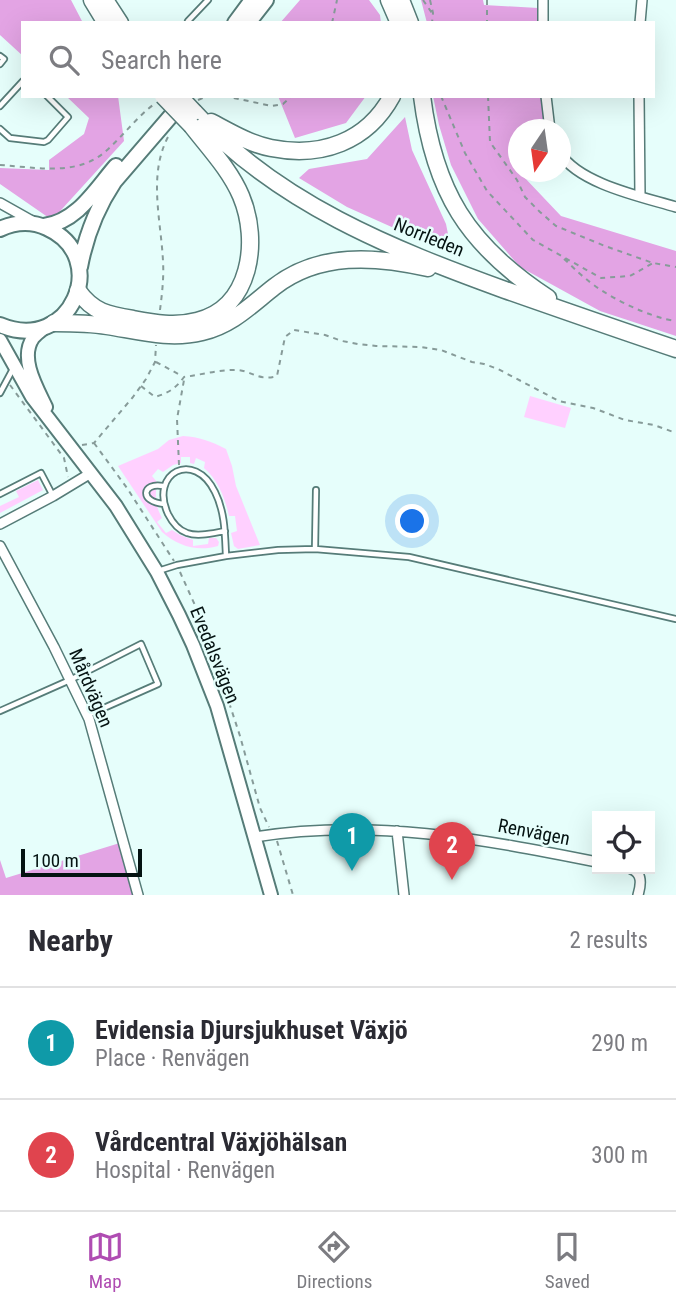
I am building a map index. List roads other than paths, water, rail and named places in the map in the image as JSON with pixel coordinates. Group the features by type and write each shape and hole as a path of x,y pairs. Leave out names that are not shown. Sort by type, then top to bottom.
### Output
{"highway":[{"path":"92,0 105,21"},
{"path":"105,0 119,21"},
{"path":"389,0 398,21"},
{"path":"401,0 410,21"},
{"path":"160,99 192,109 254,143 277,149 306,150 329,147 356,136 374,122 391,98"},
{"path":"422,98 428,139 435,162 451,200 466,223 483,246 523,282 550,300 584,317"},
{"path":"78,290 91,306 105,313 172,324 200,321 214,314 234,298 240,289 246,274 250,249 248,222 242,197 192,109"},
{"name":"Norrleden","path":"192,109 242,166 293,202 355,236 429,268 676,357"},
{"name":"Norrleden","path":"192,109 246,161 296,196 338,220 457,272 676,349"},
{"path":"49,325 86,323 161,335 190,335 234,320 284,279 321,264 364,259 429,268"}],"main road":[{"path":"236,21 252,0"},
{"path":"249,21 265,0"},
{"path":"0,229 16,223 40,225 64,221 78,210 176,98"},
{"path":"0,325 27,331 49,325 69,309 78,290 79,272 88,233 107,192 122,173 192,109"},
{"path":"40,225 64,239 77,260 79,272"}],"street":[{"path":"543,0 543,21"},
{"path":"640,21 642,0"},
{"path":"546,98 549,119"},
{"path":"639,98 640,196"},
{"path":"571,164 593,181 676,207"},
{"path":"0,203 40,225"},
{"name":"Evedalsvägen","path":"49,325 32,340 28,353 29,364 46,407 74,451"},
{"name":"Evedalsvägen","path":"0,340 32,397 116,506 157,572 193,645 217,706 271,895"},
{"path":"0,524 91,473"},
{"name":"Mårdvägen","path":"0,545 87,715 138,895"},
{"name":"Renvägen","path":"254,837 305,831 397,831 494,842 592,861"},
{"path":"397,831 404,895"},
{"path":"638,874 638,895"}],"lane":[{"path":"188,21 208,0"},
{"path":"0,55 4,59 0,64"},
{"path":"0,106 21,83"},
{"path":"0,130 10,138 39,142 48,140 68,117 49,98"},
{"path":"0,393 15,366"},
{"path":"225,531 188,533 173,523 164,504 166,480 179,469 188,468 195,470 212,486 221,508 225,531 226,556"},
{"path":"0,494 41,473 53,496"},
{"path":"164,486 152,486 146,494 152,502 164,504"},
{"path":"315,550 316,490"},
{"path":"157,572 177,565 226,556 278,550 409,557 676,619"},
{"path":"0,711 141,644 158,684 87,715"},
{"path":"335,830 336,846"}],"place":[{"name":"Evidensia Djursjukhuset Växjö","path":"352,871"},
{"name":"Vårdcentral Växjöhälsan","path":"452,880"}]}
